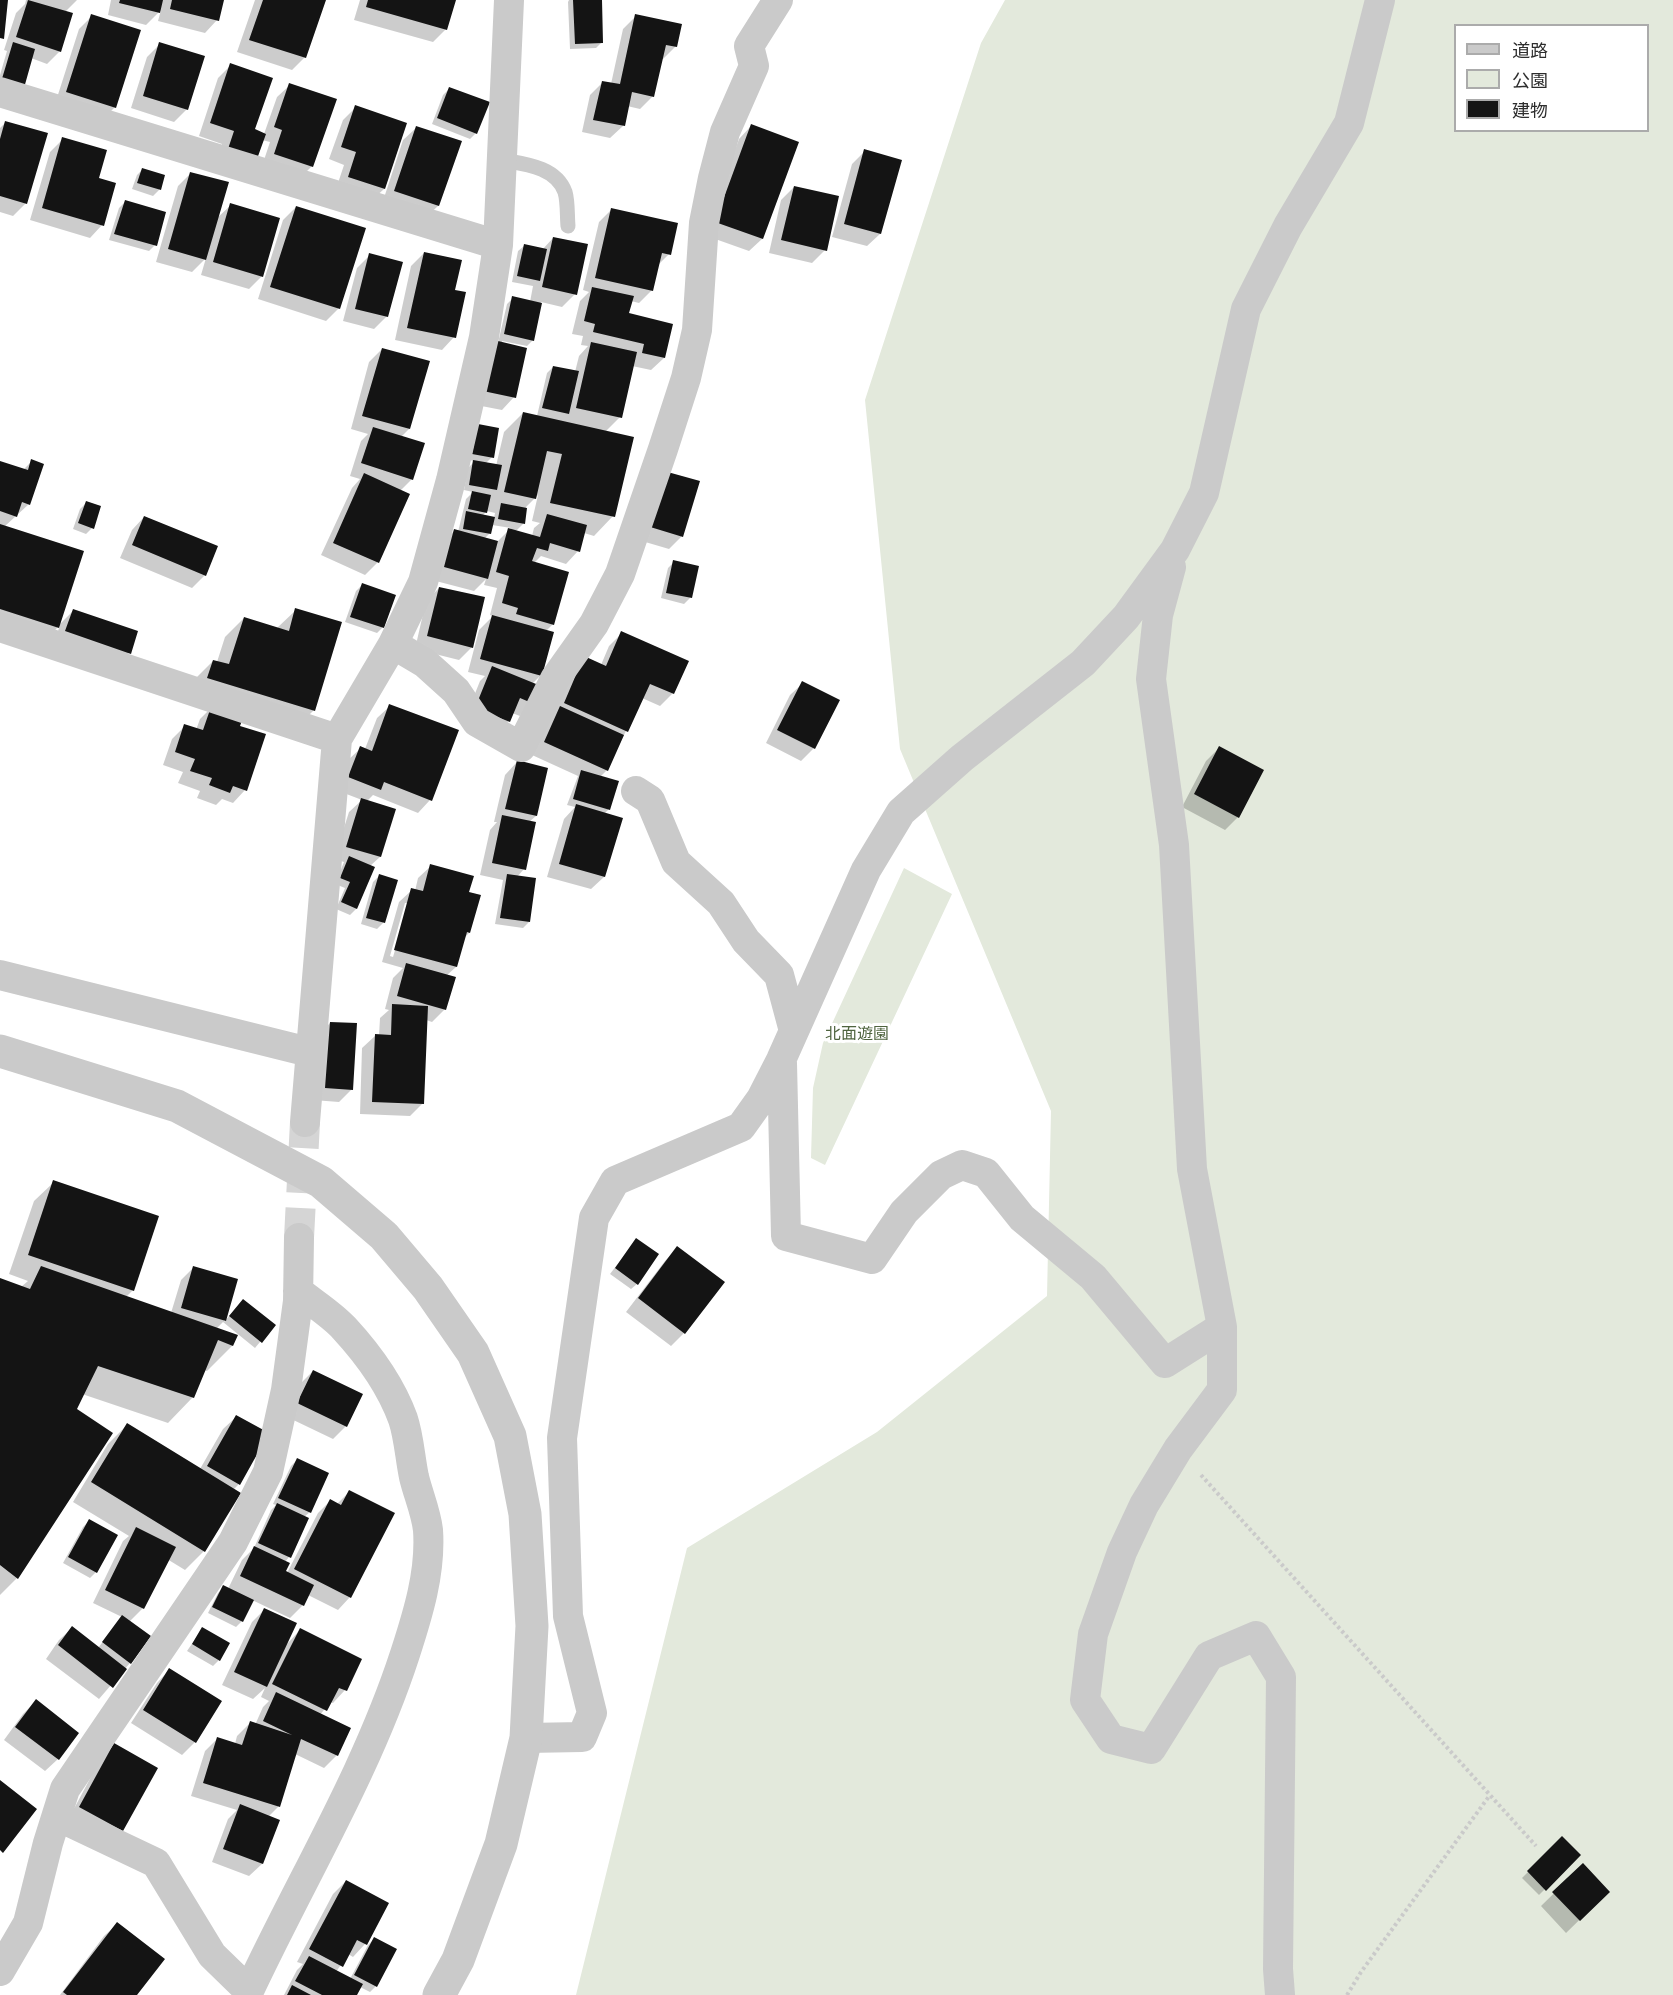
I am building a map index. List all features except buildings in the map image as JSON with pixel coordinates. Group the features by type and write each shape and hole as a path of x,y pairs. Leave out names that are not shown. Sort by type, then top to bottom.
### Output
{"street":[{"path":"305,1122 309,1052 337,739 393,644 423,582 448,492 484,337 498,245 509,0"},
{"path":"393,644 425,663 456,691 477,722 521,747 555,679 594,624 620,574 640,518 686,378 697,330 704,223 712,177 722,143 754,66 749,46 778,0"},
{"path":"526,1738 582,1737 592,1713 568,1616 562,1438 594,1218 615,1181 741,1127 761,1100 782,1060 866,870 902,812 962,758 1083,663 1126,617 1175,550 1204,493 1246,309 1288,226 1349,123 1380,0"},
{"path":"0,92 498,245"},
{"path":"1175,550 1158,615 1151,679 1174,844 1192,1169 1222,1327 1222,1390 1178,1449 1144,1505 1122,1552 1093,1634 1085,1700 1111,1739 1150,1749 1209,1656 1256,1636 1281,1677 1278,1970 1280,1995"},
{"path":"0,627 337,739"},
{"path":"636,791 650,800 676,862 721,903 746,941 779,975 794,1031"},
{"path":"0,975 309,1052"},
{"path":"0,1051 177,1106 321,1182 384,1236 429,1288 473,1353 510,1436 525,1514 532,1626 526,1738 501,1845 458,1960 439,1995"},
{"path":"782,1060 786,1236 872,1259 904,1212 941,1175 962,1165 986,1173 1022,1218 1093,1277 1165,1364 1222,1327"},
{"path":"0,1971 28,1923 48,1843 65,1789 232,1542 268,1472 286,1390 298,1291 299,1238"},
{"path":"57,1816 156,1863 212,1955 248,1993 286,1913 330,1831 383,1715 411,1637 426,1576 428,1528 414,1478 403,1419 381,1375 343,1327 298,1291"}],"lane":[{"path":"503,160 538,167 558,181 565,192 568,226"}],"path":[{"path":"1178,1449 1536,1846"},
{"path":"1347,1995 1361,1972 1490,1795"}],"green space":[{"path":"1005,0 1673,0 1673,1995 576,1995 687,1548 877,1432 1047,1296 1051,1111 900,749 865,400 981,43"},
{"name":"北面遊園","path":"904,868 952,894 825,1165 811,1158 813,1088 823,1043"}],"tunnel":[{"path":"299,1238 305,1122"}]}
